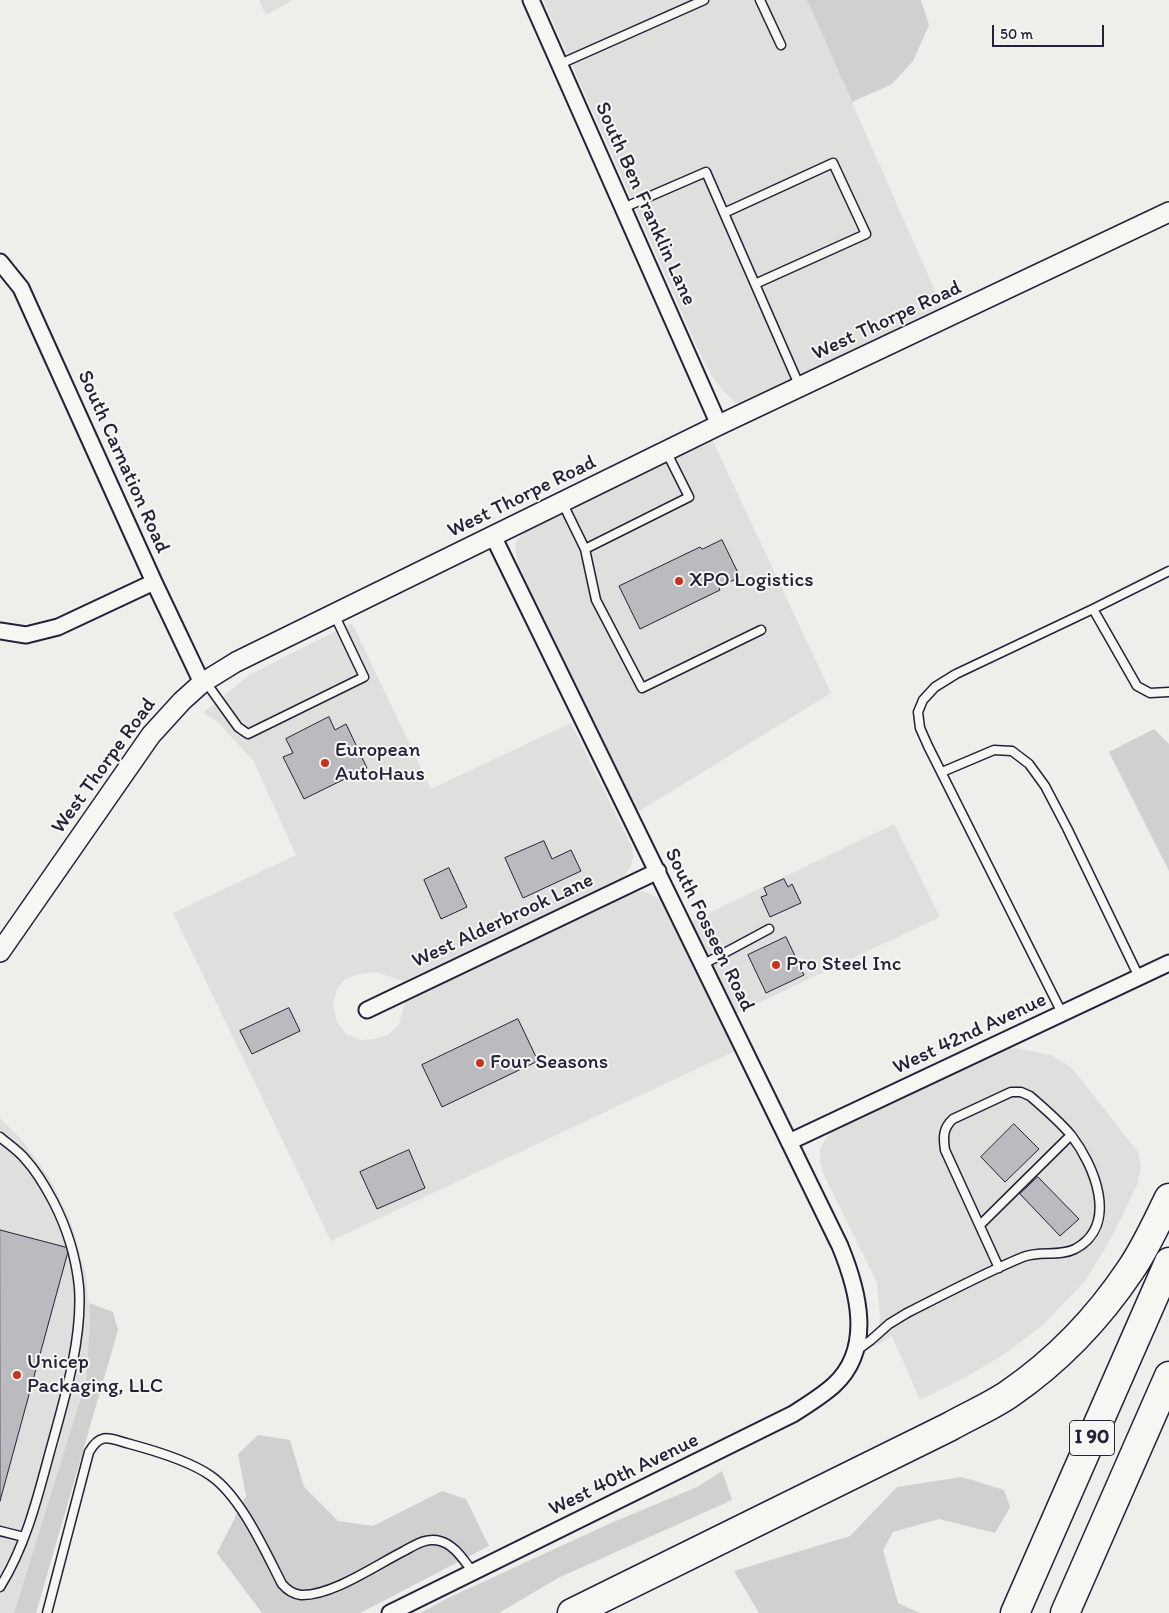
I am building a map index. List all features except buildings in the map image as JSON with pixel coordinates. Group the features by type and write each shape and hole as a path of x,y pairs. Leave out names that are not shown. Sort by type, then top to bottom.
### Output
{"highway":[{"path":"572,1613 949,1427 1008,1394 1053,1359 1110,1299 1132,1267 1169,1198"},
{"name":"I 90","path":"1016,1613 1169,1262"},
{"name":"I 90","path":"1064,1613 1169,1376"},
{"path":"1086,1613 1108,1553 1120,1488"}],"street":[{"name":"South Ben Franklin Lane","path":"531,0 719,425"},
{"name":"West Thorpe Road","path":"0,952 151,735 168,715 204,682 236,662 719,425 1169,212"},
{"name":"South Carnation Road","path":"0,262 21,288 154,582 204,682"},
{"name":"South Fosseen Road","path":"493,536 840,1246 855,1288 859,1319 856,1351"},
{"path":"0,631 26,635 58,627 154,582"},
{"name":"West Alderbrook Lane","path":"367,1010 658,871"},
{"name":"West 42nd Avenue","path":"789,1142 1169,963"},
{"name":"West 40th Avenue","path":"390,1613 793,1414 834,1385 848,1368 856,1351"}],"lane":[{"path":"560,64 704,0"},
{"path":"760,0 781,45"},
{"path":"724,213 833,163 866,234 755,284"},
{"path":"623,208 706,172 800,387"},
{"path":"585,549 689,498 666,451"},
{"path":"562,502 585,549 596,600 642,688 761,630"},
{"path":"1062,1013 928,746 920,728 918,712 923,700 935,687 956,674 1169,571"},
{"path":"1093,609 1137,686 1150,693 1169,692"},
{"path":"204,682 238,727 248,734 364,677 334,614"},
{"path":"942,772 994,750 1012,751 1029,764 1045,786 1067,828 1139,977"},
{"path":"702,964 769,930"},
{"path":"856,1351 889,1324 907,1313 999,1268 1026,1256 1059,1253 1075,1249 1089,1238 1099,1221 1100,1204 1098,1189 1088,1163 1071,1135 1030,1096 1021,1092 1011,1092 953,1119 944,1131 945,1150 999,1268"},
{"path":"980,1225 1071,1135"},
{"path":"0,1137 25,1158 41,1180 63,1220 73,1250 79,1288 78,1323 72,1362 36,1500 24,1536 8,1573 0,1586"},
{"path":"47,1613 89,1452 94,1443 100,1438 134,1445 190,1464 212,1476 229,1492 253,1528 282,1584 289,1591 300,1595 315,1594 345,1582 427,1540 440,1541 455,1549 473,1572"},
{"path":"0,1531 24,1536"}],"shaded area":[{"path":"259,0 294,0 266,15"},
{"path":"543,0 807,0 943,309 746,403 736,403 725,393 712,376 698,349"},
{"path":"807,0 921,0 929,25 913,61 892,84 852,102"},
{"path":"711,437 831,693 638,812 518,564 515,548 517,540 529,527"},
{"path":"352,623 431,789 571,723 632,847 633,857 631,866 624,876 614,883 404,981 375,972 345,979 337,989 333,1004 337,1022 346,1034 361,1040 388,1035 399,1024 404,1005 409,997 423,989 632,893 643,891 665,901 737,1050 331,1241 173,913 296,855 254,762 218,722 203,713 249,675"},
{"path":"1154,729 1169,744 1169,871 1109,752"},
{"path":"894,824 940,917 735,1014 690,922"},
{"path":"1016,1048 1051,1055 1069,1066 1080,1078 1138,1152 1141,1166 1137,1185 1113,1235 1086,1280 1042,1326 1003,1355 966,1377 920,1400 892,1336 876,1346 880,1318 877,1283 823,1173 820,1149 836,1125 1003,1049"},
{"path":"0,1118 21,1139 49,1177 70,1219 86,1275 90,1321 86,1381 14,1613 0,1613"},
{"path":"89,1303 113,1312 118,1330 36,1613 14,1613 86,1381 90,1321"},
{"path":"258,1435 290,1440 304,1487 338,1521 373,1526 442,1491 466,1499 489,1546 360,1613 262,1613 217,1553 246,1496 238,1454"},
{"path":"722,1471 732,1500 558,1578 499,1613 420,1613 448,1598 611,1523 697,1487"},
{"path":"962,1477 1004,1490 1010,1507 995,1533 939,1519 893,1532 883,1550 898,1603 920,1613 759,1613 734,1571 850,1536 897,1487"}],"place":[{"name":"XPO Logistics","path":"679,581"},
{"name":"European AutoHaus","path":"325,763"},
{"name":"Pro Steel Inc","path":"776,965"},
{"name":"Four Seasons","path":"480,1063"},
{"name":"Unicep Packaging, LLC","path":"17,1375"}]}
